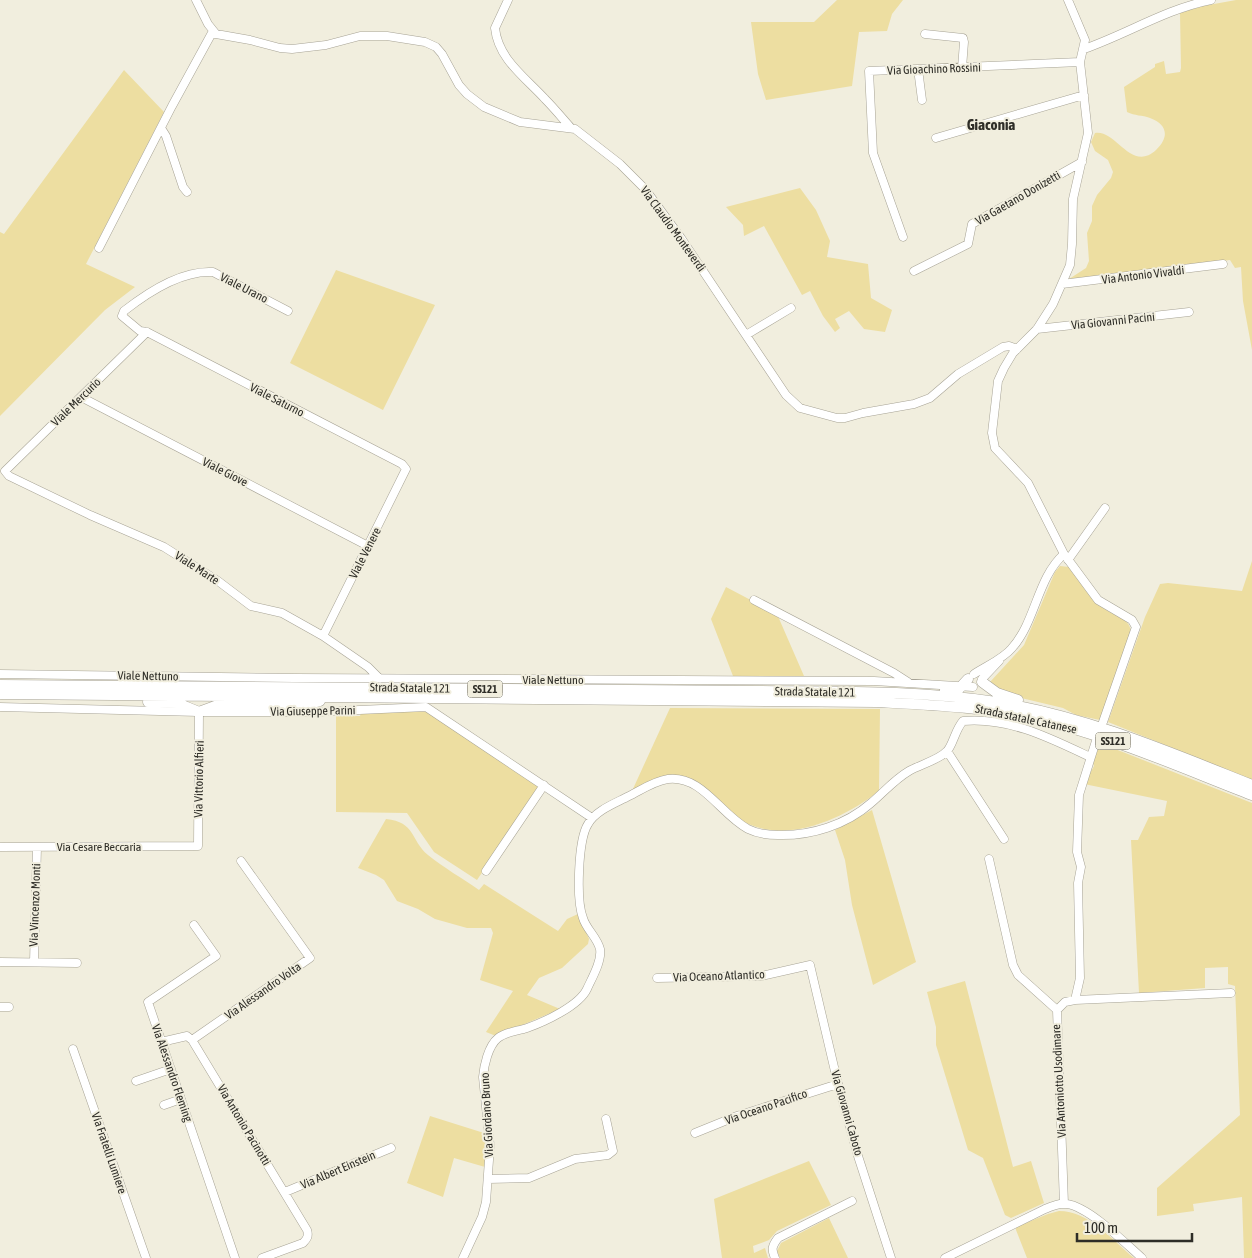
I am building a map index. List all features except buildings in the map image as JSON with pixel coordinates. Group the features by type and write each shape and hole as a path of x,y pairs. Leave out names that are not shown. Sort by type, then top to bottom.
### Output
{"main road":[{"path":"877,693 908,688 956,691 971,681 1008,697 1045,705 1068,717"},
{"name":"Strada Statale 121","path":"0,685 877,693 969,703"},
{"name":"Strada Statale 121","path":"0,694 969,703"},
{"path":"108,695 130,701 177,703 199,712 218,705 310,704 333,697"},
{"name":"Strada statale Catanese","path":"969,703 1006,704 1068,717 1171,753 1252,785"},
{"name":"Strada statale Catanese","path":"969,703 1091,734 1252,795"}],"street":[{"path":"99,248 214,31 196,0"},
{"path":"508,0 495,28 495,35 499,45 512,66 571,128"},
{"path":"1068,0 1085,40 1080,62 1088,133 1073,199 1070,265 1053,304 1037,329 1017,348 998,380 992,433 994,445 1028,483 1066,557 1098,600 1132,620 1136,628 1103,722"},
{"path":"1084,49 1116,38 1149,20 1211,0"},
{"name":"Via Claudio Monteverdi","path":"214,31 216,34 292,49 360,36 387,36 425,42 436,47 466,94 484,108 520,122 575,129 620,164 645,189 786,395 800,408 837,418 845,418 914,404 930,398 958,374 1003,347 1017,348"},
{"path":"926,34 963,38 962,68"},
{"name":"Via Gioachino Rossini","path":"903,237 873,152 869,71 1080,62"},
{"path":"918,70 922,100"},
{"path":"936,138 1084,95"},
{"path":"161,128 166,136 187,192"},
{"name":"Via Gaetano Donizetti","path":"914,271 968,244 972,224 1082,162"},
{"name":"Via Antonio Vivaldi","path":"1062,284 1223,264"},
{"name":"Viale Urano","path":"147,332 140,331 124,319 122,316 124,311 157,288 185,276 203,271 213,272 288,311"},
{"path":"746,335 791,308"},
{"name":"Via Giovanni Pacini","path":"1037,329 1190,312"},
{"name":"Viale Mercurio","path":"5,471 147,332"},
{"name":"Viale Saturno","path":"147,332 402,464 406,469"},
{"name":"Viale Giove","path":"82,397 368,546"},
{"name":"Viale Venere","path":"323,636 406,469"},
{"name":"Viale Marte","path":"5,471 8,476 90,515 164,547 251,606 282,613 323,636 368,667 380,678"},
{"path":"971,681 1011,649 1022,635 1054,564 1066,557 1105,508"},
{"path":"754,600 908,682"},
{"name":"Viale Nettuno","path":"0,674 971,681"},
{"name":"Via Giuseppe Parini","path":"0,707 199,712 315,712 426,707 592,818"},
{"name":"Via Vittorio Alfieri","path":"198,846 199,712"},
{"path":"592,818 608,807 657,782 677,779 701,788 721,809 748,828 761,833 797,835 818,831 856,814 909,771 947,751 958,727 963,721 981,720 1029,730 1090,757"},
{"path":"1075,1000 1080,978 1078,883 1081,867 1077,852 1079,795 1096,741"},
{"path":"947,751 1004,839"},
{"path":"486,870 544,785"},
{"name":"Via Giordano Bruno","path":"463,1258 482,1218 486,1202 490,1146 483,1077 492,1044 502,1036 538,1023 580,1000 586,992 599,959 600,949 583,919 578,893 583,834 592,818"},
{"name":"Via Cesare Beccaria","path":"0,847 198,846"},
{"name":"Via Vincenzo Monti","path":"34,962 37,847"},
{"name":"Via Antoniotto Usodimare","path":"989,859 1018,975 1057,1010 1064,1204"},
{"name":"Via Alessandro Volta","path":"192,1040 310,958 241,861"},
{"name":"Via Alessandro Fleming","path":"194,924 216,956 148,1002 235,1258"},
{"path":"0,962 77,963"},
{"name":"Via Oceano Atlantico","path":"656,978 761,976 810,965"},
{"name":"Via Giovanni Caboto","path":"810,965 838,1084 858,1156 891,1258"},
{"path":"1057,1010 1065,1002 1075,1000 1231,993"},
{"path":"0,1007 9,1007"},
{"path":"161,1042 188,1036 192,1040"},
{"name":"Via Antonio Pacinotti","path":"192,1040 307,1230 307,1239 298,1245 262,1258"},
{"name":"Via Fratelli Lumiere","path":"73,1049 146,1258"},
{"path":"136,1081 171,1069"},
{"name":"Via Oceano Pacifico","path":"695,1133 737,1116 838,1084"},
{"path":"164,1105 181,1098"},
{"path":"488,1179 529,1178 575,1159 608,1155 613,1151 606,1119"},
{"name":"Via Albert Einstein","path":"285,1192 391,1148"},
{"path":"775,1258 772,1246 778,1238 852,1201"},
{"path":"947,1257 1045,1209 1064,1204 1093,1216 1142,1258"}],"shaded area":[{"path":"837,0 903,0 892,14 887,31 859,32 852,86 766,100 758,74 751,22 814,22"},
{"path":"1236,0 1252,0 1252,350 1243,301 1241,267 1235,268 1230,260 1069,281 1069,279 1086,268 1089,261 1087,233 1092,221 1092,206 1097,195 1111,178 1113,172 1108,160 1095,151 1091,142 1095,133 1110,137 1131,154 1147,156 1156,150 1165,136 1163,127 1150,118 1127,112 1124,87 1155,67 1155,64 1164,61 1166,74 1180,72 1180,13 1203,6"},
{"path":"124,70 164,112 86,264 135,287 105,310 0,416 0,232 4,234"},
{"path":"800,188 816,210 830,241 827,257 868,264 871,298 892,310 885,332 864,329 849,311 835,319 840,328 835,332 823,316 810,291 802,295 764,226 744,236 743,225 726,207"},
{"path":"336,270 435,305 383,410 290,363"},
{"path":"1252,561 1252,780 1108,722 1145,617 1160,584 1168,583 1242,591"},
{"path":"1060,566 1069,567 1100,606 1126,621 1130,628 1131,633 1100,720 1076,715 1063,708 1004,694 990,682 1024,645 1055,572"},
{"path":"726,587 777,614 804,676 733,676 711,619"},
{"path":"670,708 880,709 879,791 866,801 835,818 801,829 784,831 767,829 744,822 700,784 687,778 675,776 632,791"},
{"path":"424,710 538,785 538,789 477,880 434,852 407,813 336,812 336,716 360,716 361,713"},
{"path":"1100,743 1252,803 1252,1258 1244,1258 1242,1197 1193,1204 1194,1211 1157,1216 1157,1188 1240,1115 1235,986 1228,984 1228,967 1205,968 1205,988 1139,993 1131,840 1138,840 1149,817 1164,816 1167,801 1084,784 1094,766 1093,763"},
{"path":"872,810 916,962 873,985 852,905 845,860 835,830"},
{"path":"386,819 403,824 412,832 428,855 479,890 484,884 558,931 567,919 578,914 589,939 588,944 562,968 539,978 527,995 560,1009 496,1036 486,1032 513,991 480,980 493,933 491,928 467,928 435,919 418,909 397,901 384,880 358,868"},
{"path":"965,981 1013,1167 1031,1161 1044,1203 1011,1218 1005,1215 983,1158 968,1150 936,1045 936,1027 927,992"},
{"path":"430,1116 484,1133 486,1148 485,1167 454,1158 443,1197 407,1183"},
{"path":"809,1161 831,1205 777,1231 769,1240 753,1246 754,1253 765,1248 768,1258 722,1258 714,1199"},
{"path":"1059,1211 1070,1212 1090,1221 1109,1235 1134,1258 1027,1258 1016,1227"},
{"path":"829,1218 848,1258 780,1258 777,1251 781,1243"}],"district":[{"name":"Giaconia","path":"991,124"}]}
